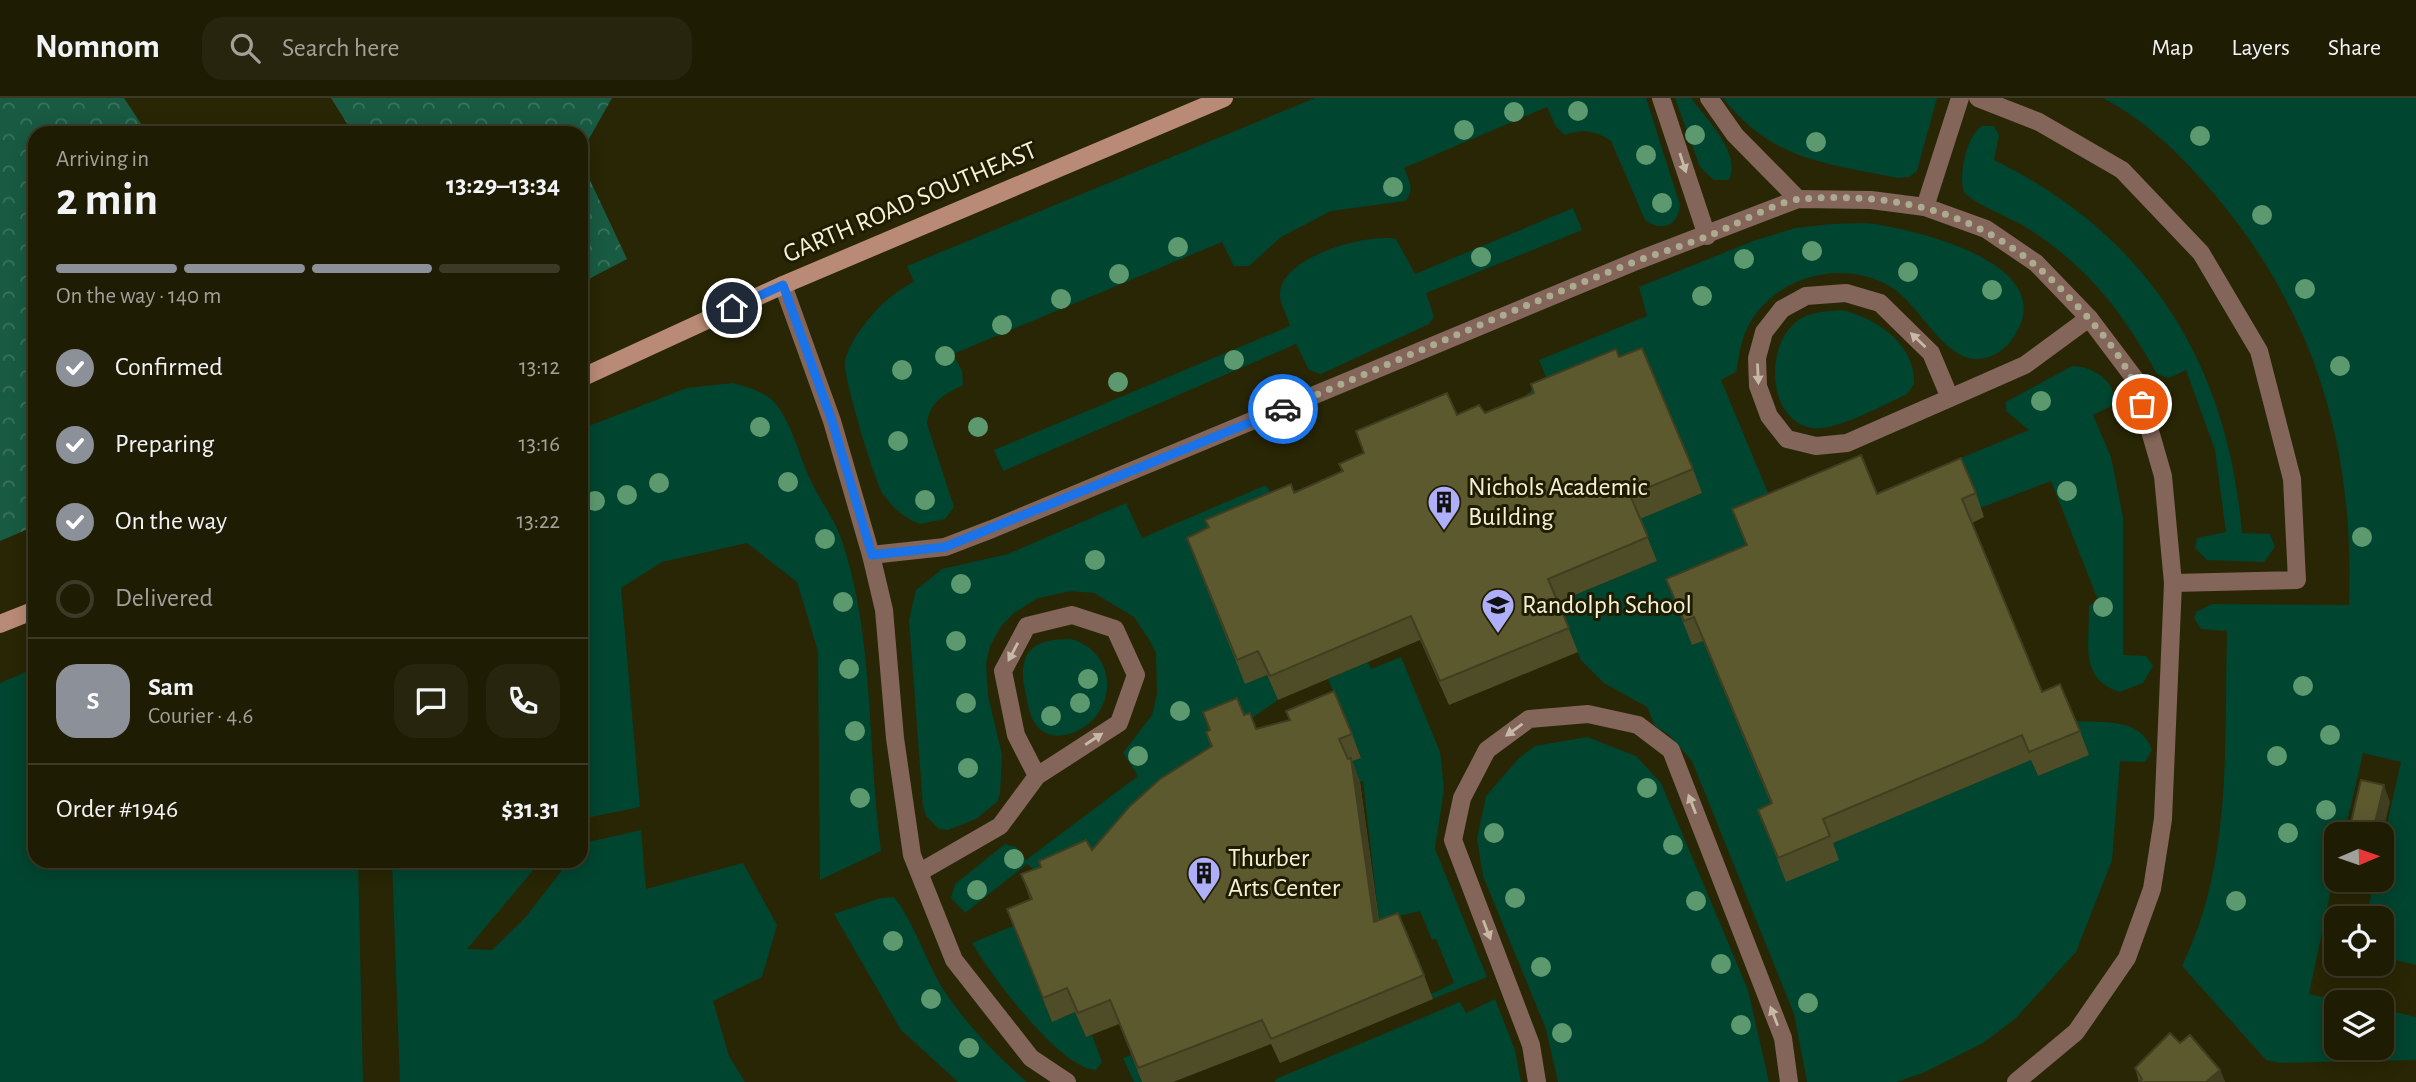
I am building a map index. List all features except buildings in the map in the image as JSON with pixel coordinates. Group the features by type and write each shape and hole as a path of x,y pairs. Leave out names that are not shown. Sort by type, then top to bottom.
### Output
{"street":[{"name":"GARTH ROAD SOUTHEAST","path":"588,375 783,285 1224,98"},
{"path":"0,624 28,613"}],"lane":[{"path":"1661,98 1707,236"},
{"path":"1709,98 1735,135 1798,199"},
{"path":"1925,207 1960,98"},
{"path":"1978,98 2039,122 2122,170 2201,253 2259,351 2292,479 2297,580 2173,583"},
{"path":"872,555 945,547 981,534 1639,260 1798,199 1871,200 1925,207 1986,229 2036,263 2089,317 2135,379 2163,476 2173,583 2163,819 2152,889 2127,958 2076,1032 2016,1082"},
{"path":"783,285 832,421 872,555 884,610 895,738 912,855 954,960 1031,1058 1066,1082"},
{"path":"1950,398 1931,353 1881,303 1846,293 1806,296 1782,309 1764,332 1757,358 1758,386 1769,416 1787,439 1816,446 1847,443 1950,398 2025,365 2089,317"},
{"path":"920,872 1000,827 1037,776 1119,723 1136,675 1115,629 1072,615 1027,626 1003,671 1016,735 1037,776"},
{"path":"1537,1082 1531,1045 1453,840 1462,798 1486,750 1529,719 1588,714 1638,725 1671,750 1783,1038 1789,1082"}],"green space":[{"path":"0,98 124,98 142,126 28,126 28,529 0,541"},
{"path":"331,98 612,98 588,141 588,126 349,126"},
{"path":"1315,98 1646,98 1680,205 1679,212 1668,225 1657,226 1645,220 1611,141 1589,132 1565,135 1556,127 1547,107 1404,168 1411,189 1405,201 1331,211 1281,237 1249,266 1234,266 1222,242 953,354 962,371 963,385 944,395 935,404 927,424 954,507 945,519 920,524 895,508 883,494 873,470 854,406 845,361 855,338 872,315 893,295 914,282 907,266"},
{"path":"1675,98 1691,98 1713,126 1731,159 1729,180 1714,180 1700,167"},
{"path":"1723,98 1937,98 1917,171 1909,177 1898,178 1823,163 1781,147 1742,119"},
{"path":"2103,98 2416,98 2416,965 2394,960 2394,906 2369,906 2372,892 2394,892 2394,822 2387,822 2401,762 2363,753 2347,822 2324,822 2324,892 2331,892 2328,906 2324,906 2324,923 2309,994 2324,997 2324,1060 2394,1060 2394,1012 2416,1017 2416,1060 2280,1063 2266,1060 2182,966 2210,886 2223,802 2225,760 2227,631 2201,629 2194,618 2196,612 2212,604 2349,605 2345,492 2336,438 2322,386 2303,336 2279,288 2250,241 2191,167 2150,129"},
{"path":"1982,126 1994,126 1999,135 1994,160 2048,191 2096,226 2136,266 2170,311 2198,360 2219,414 2234,472 2242,533 2270,534 2275,547 2264,562 2207,560 2195,548 2197,538 2226,532 2215,450 2186,370 2169,378 2157,374 2118,312 2069,259 2029,229 1976,202 1964,192 1962,176 1965,156 1972,137"},
{"path":"588,176 627,259 588,279"},
{"path":"1573,208 1582,230 1426,293 1434,317 1429,324 1321,374 1309,370 1296,344 1003,471 994,450 1290,326 1280,299 1284,281 1294,269 1327,250 1366,240 1396,239 1415,274"},
{"path":"1832,224 1880,225 1922,235 1974,253 1997,267 2014,283 2023,301 2021,323 2007,345 1991,356 1971,359 1946,345 1913,307 1891,287 1872,278 1851,274 1809,278 1790,285 1772,297 1757,312 1744,336 1736,372 1721,380 1771,500 1756,569 1692,645 1703,641 1781,827 1832,843 2031,760 2038,776 2088,755 2075,721 2109,722 2130,727 2147,739 2152,750 2145,762 2120,761 2112,860 2076,952 2015,1019 1983,1043 1923,1073 1896,1082 1807,1082 1794,1014 1692,761 1669,735 1655,726 1647,707 1604,683 1581,660 1556,603 1657,561 1488,429 1546,377 1539,360 1647,316 1639,287 1753,241 1795,228"},
{"path":"1841,310 1880,326 1901,345 1913,370 1914,384 1907,394 1860,416 1833,426 1812,428 1797,422 1786,411 1778,396 1775,379 1780,344 1788,330 1800,319 1814,313"},
{"path":"2072,366 2088,369 2102,377 2112,389 2114,397 2113,405 2093,415 2111,457 2123,517 2123,655 2146,656 2153,666 2143,683 2120,692 2107,686 2092,669 2088,646 2089,606 2098,600 2051,481 1980,508 1886,518 1876,493 2029,430 2006,411 2006,402"},
{"path":"733,383 768,397 779,408 809,477 840,535 853,581 869,696 881,851 820,880 818,651 797,582 747,543 662,562 621,588 640,807 588,818 588,426 687,388"},
{"path":"1362,482 1245,683 1267,675 1278,700 1246,722 1219,754 1138,831 1041,876 1027,864 965,913 951,898 955,884 1005,844 1016,847 1026,860 1138,776 1123,753 1152,715 1157,694 1156,653 1134,617 1094,593 1071,591 1038,598 1014,613 1002,625 990,646 986,664 988,696 1002,755 1000,794 997,802 976,819 948,830 939,829 926,816 923,806 909,620 916,590 942,569 1008,554 1126,503 1142,538 1266,485 1271,493"},
{"path":"1071,639 1083,644 1100,659 1105,670 1107,692 1097,715 1082,729 1053,735 1037,726 1031,716 1023,666 1031,650 1038,645 1047,641"},
{"path":"1401,657 1440,752 1444,789 1435,849 1487,977 1433,999 1431,994 1454,983 1436,939 1432,940 1420,911 1379,921 1363,781 1356,783 1347,763 1361,757 1328,679 1368,662 1371,669"},
{"path":"28,671 28,868 358,868 363,1082 0,1082 0,683"},
{"path":"1587,737 1636,756 1661,783 1748,990 1769,1082 1558,1082 1546,1029 1483,876 1477,839 1486,796 1519,758 1535,746"},
{"path":"641,830 646,889 743,863 777,925 762,977 713,1001 729,1056 745,1082 400,1082 392,868 535,868 467,949 492,950 525,918 564,868 588,868 588,842"},
{"path":"894,897 952,1002 982,1038 1027,1082 958,1082 901,1030 834,914 881,898"},
{"path":"1013,926 1052,1021 1075,1012 1086,1037 1092,1035 1102,1062 1096,1070 1081,1066 1046,1038 1010,997 972,943"},
{"path":"1495,999 1515,1050 1521,1082 1275,1082 1276,1079 1460,1002 1466,1013"},
{"path":"1131,1055 1142,1082 1134,1082 1123,1058"}],"way so far":[{"path":"1283,409 1639,260 1798,199 1871,200 1925,207 1986,229 2036,263 2089,317 2135,379 2142,404"}],"place":[{"name":"Nichols Academic Building","path":"1444,532"},
{"name":"Randolph School","path":"1498,635"},
{"name":"Thurber Arts Center","path":"1204,903"}],"route":[{"path":"732,308 783,285 832,421 872,555 945,547 1283,409"}]}
